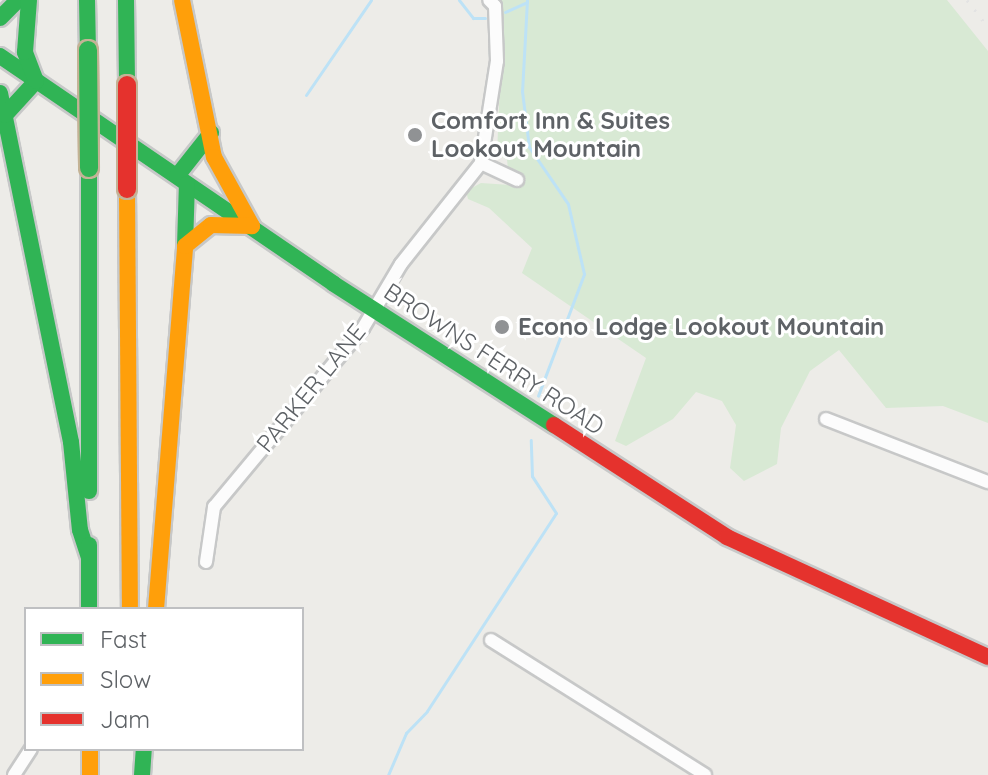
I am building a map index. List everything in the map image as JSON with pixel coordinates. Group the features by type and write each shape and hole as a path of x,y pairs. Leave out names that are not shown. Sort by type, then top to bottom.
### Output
{"main road":[{"path":"0,18 18,0"},
{"path":"5,115 36,81 25,52 29,0"},
{"path":"87,0 89,607"},
{"path":"126,0 130,607"},
{"path":"182,0 214,157 252,226"},
{"name":"BROWNS FERRY ROAD","path":"0,56 370,308 727,537 988,657"},
{"path":"0,93 71,442 80,530 89,558"},
{"path":"156,607 185,246 182,180 211,133"},
{"path":"185,246 211,225 252,226"},
{"path":"90,751 90,775"},
{"path":"131,751 131,775"},
{"path":"142,775 144,751"}],"street":[{"name":"PARKER LANE","path":"206,562 214,507 363,328 370,308 481,163 497,61 495,6 489,0"},
{"path":"481,163 517,180"},
{"path":"826,419 988,482"},
{"path":"491,640 705,775"},
{"path":"14,775 30,751"}],"green space":[{"path":"497,0 947,0 988,51 988,423 943,406 886,408 839,350 810,371 781,428 777,464 744,481 730,468 736,425 722,401 696,392 673,419 626,446 615,441 646,358 522,273 532,248 489,208 468,199 466,191 481,183 510,185 507,160 497,154 502,35"}],"waterway":[{"path":"306,95 371,0"},
{"path":"459,0 473,18 485,18"},
{"path":"527,0 522,91 529,147 568,204 584,274 538,396"},
{"path":"505,12 527,2"},
{"path":"388,775 406,733 427,711 556,513 532,476 531,440"}],"railway":[{"path":"967,0 988,27"}],"traffic: fast":[{"path":"0,18 18,0"},
{"path":"5,115 36,81 25,52 29,0"},
{"path":"87,0 88,50"},
{"path":"126,0 127,85"},
{"path":"88,50 89,168"},
{"path":"0,56 334,284 554,425"},
{"path":"0,93 71,442 80,530 89,558"},
{"path":"177,176 211,133"},
{"path":"89,168 89,491"},
{"path":"185,246 187,184"},
{"path":"89,545 89,607"},
{"path":"142,775 144,751"}],"traffic: slow":[{"path":"182,0 214,157 252,226"},
{"path":"127,189 130,607"},
{"path":"156,607 185,246 211,225 252,226"},
{"path":"90,751 90,775"}],"traffic: jam":[{"path":"127,85 127,189"},
{"path":"554,425 727,537 988,657"}],"place":[{"name":"Comfort Inn & Suites Lookout Mountain","path":"415,135"},
{"name":"Econo Lodge Lookout Mountain","path":"502,327"}]}
